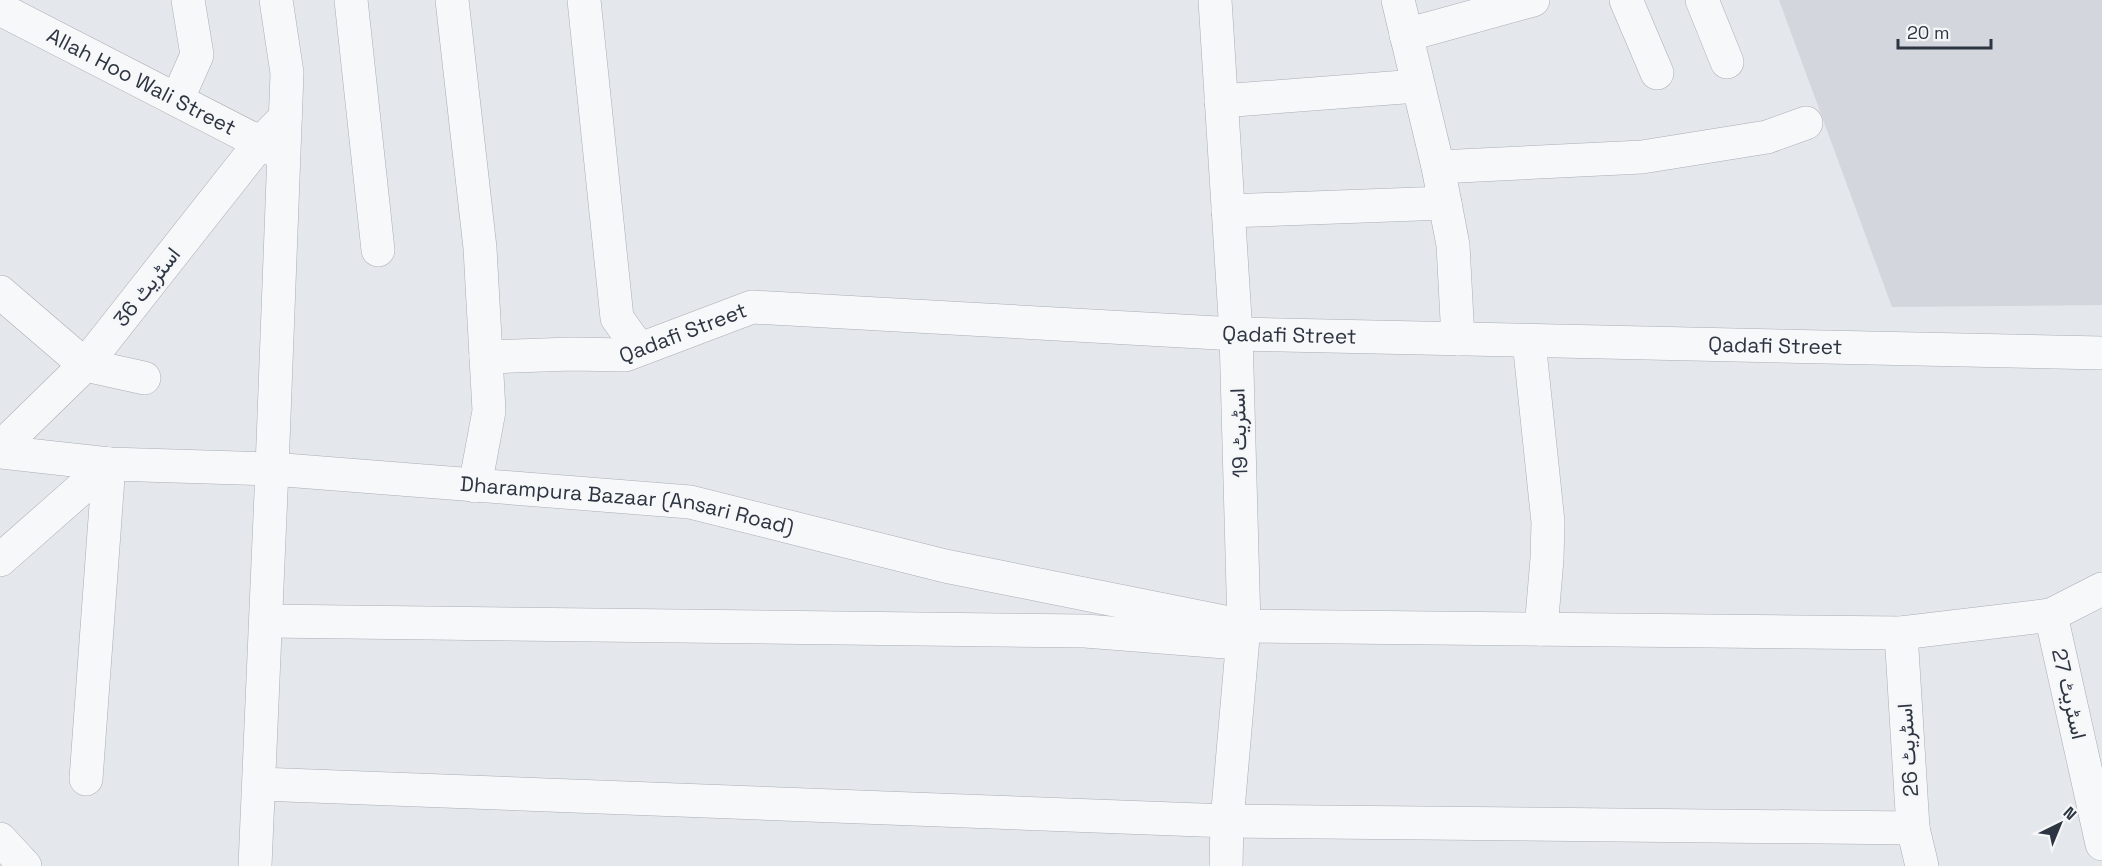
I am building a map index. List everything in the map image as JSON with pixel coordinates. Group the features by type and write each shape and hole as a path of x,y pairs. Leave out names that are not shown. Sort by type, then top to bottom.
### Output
{"street":[{"path":"177,100 197,55 188,0"},
{"path":"255,866 272,469 272,149 285,118 287,73 276,0"},
{"path":"351,0 378,250"},
{"path":"452,0 480,248 489,411 475,486"},
{"path":"584,0 617,318 639,350"},
{"name":"اسٹریٹ 19","path":"1215,0 1236,334 1243,635 1227,821 1226,866"},
{"path":"1398,0 1453,245 1458,339"},
{"path":"1406,35 1533,0"},
{"path":"1626,0 1657,73"},
{"path":"1702,0 1727,62"},
{"name":"Allah Hoo Wali Street","path":"0,9 272,149"},
{"path":"1221,101 1417,86"},
{"path":"1437,167 1642,157 1767,137 1806,123"},
{"name":"اسٹریٹ 36","path":"0,450 84,365 272,149"},
{"path":"1228,211 1445,203"},
{"path":"0,292 84,365 144,378"},
{"name":"Qadafi Street","path":"486,357 625,355 752,307 1236,334 2102,353"},
{"path":"1529,341 1548,522 1541,629"},
{"name":"Dharampura Bazaar (Ansari Road)","path":"0,450 109,464 272,469 690,502 945,566 1243,635"},
{"path":"0,560 109,464"},
{"path":"86,779 109,464"},
{"path":"266,621 1243,635 1541,629 1901,633 2051,615 2102,590"},
{"name":"اسٹریٹ 27","path":"2051,615 2102,844"},
{"name":"اسٹریٹ 26","path":"1901,633 1913,828 1922,866"},
{"path":"259,784 1227,821 1913,828"},
{"path":"0,839 25,866"}],"shaded area":[{"path":"1779,0 2102,0 2102,305 1892,307"}]}
